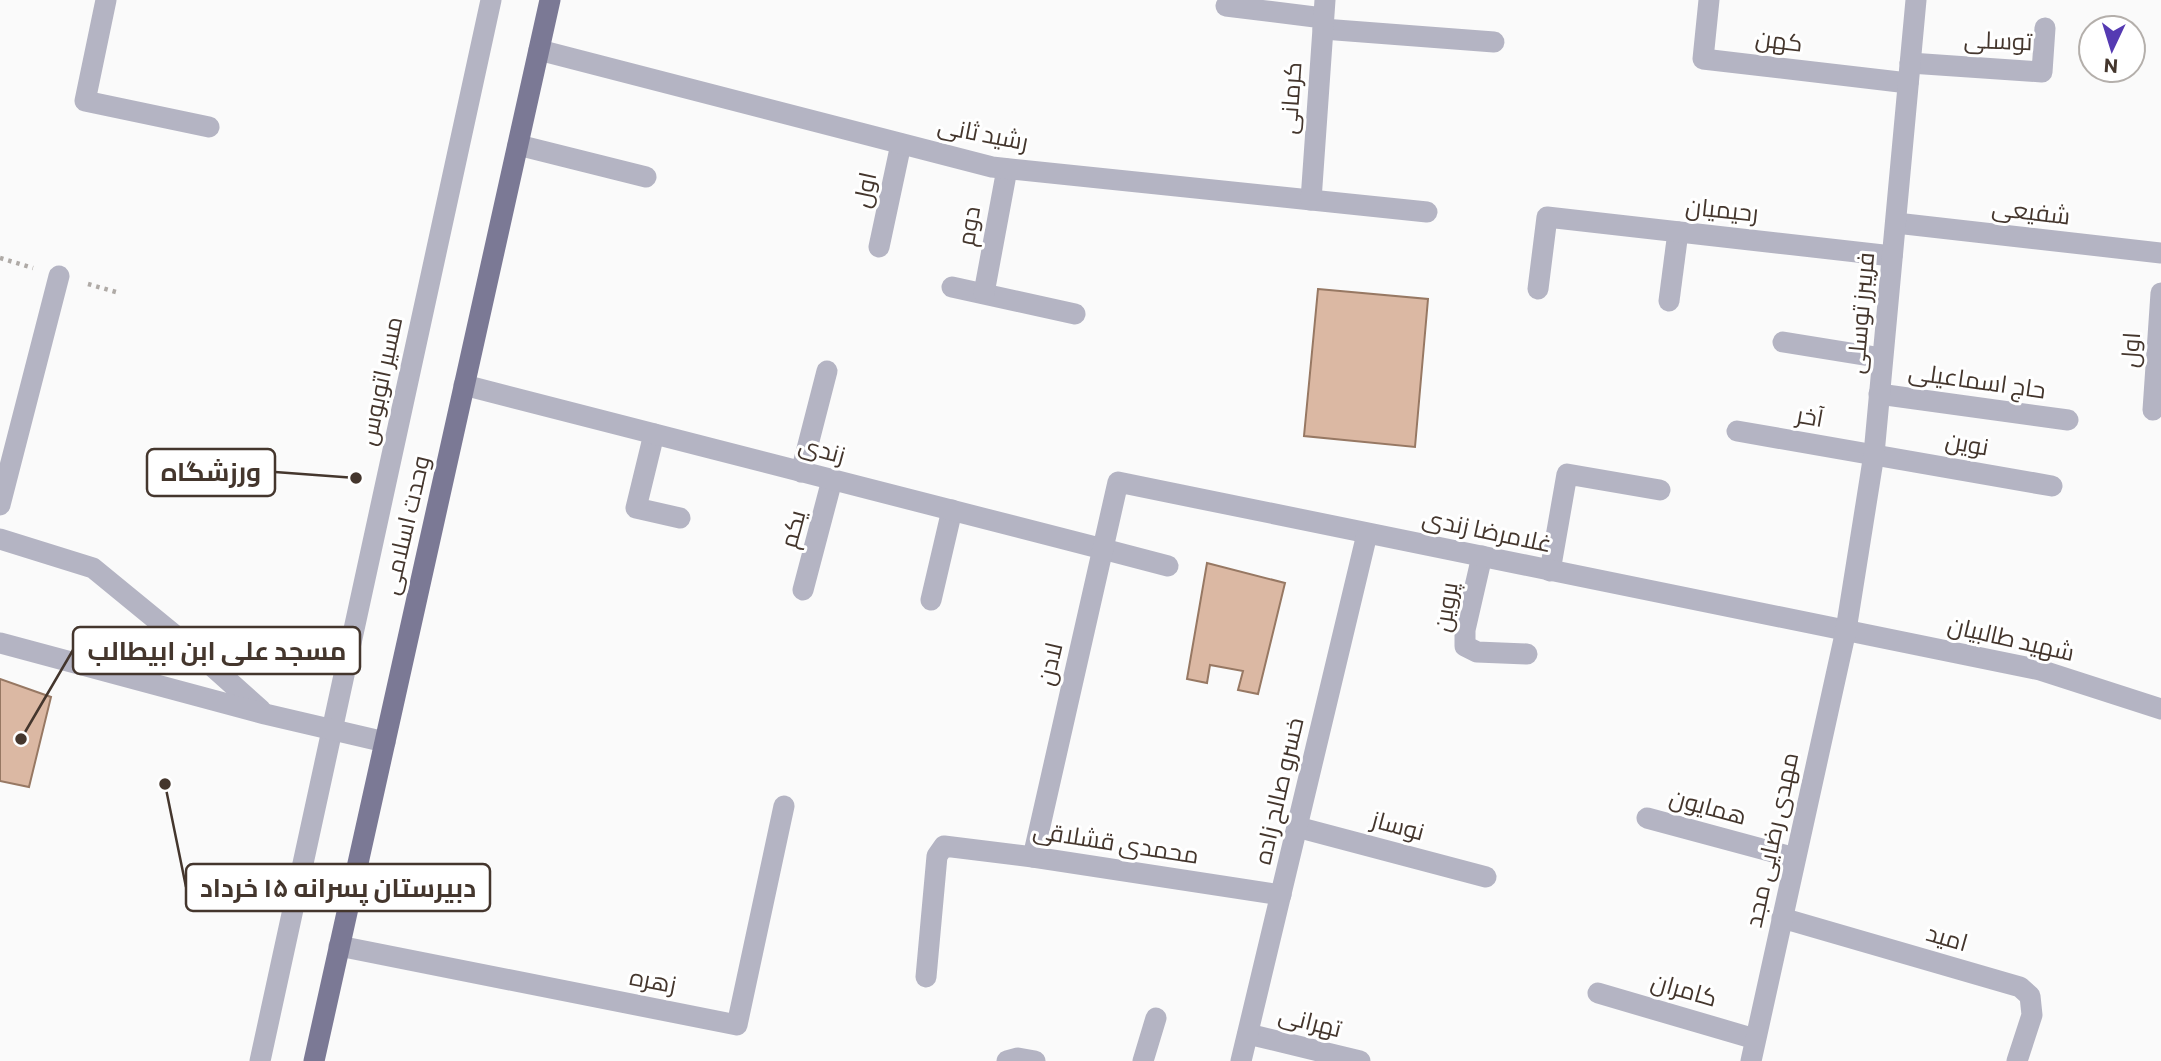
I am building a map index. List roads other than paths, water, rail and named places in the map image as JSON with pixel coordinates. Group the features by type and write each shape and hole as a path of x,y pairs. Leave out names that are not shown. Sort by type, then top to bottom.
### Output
{"main road":[{"name":"وحدت اسلامی","path":"314,1061 550,0"}],"street":[{"path":"106,0 85,101 209,127"},
{"name":"مسیر اتوبوس","path":"260,1061 491,0"},
{"path":"1702,0 1709,0"},
{"name":"کهن","path":"1709,0 1703,59 1909,73"},
{"name":"فریبرز توسلی","path":"1846,630 1874,454 1916,0"},
{"path":"1226,6 1324,16 1494,42"},
{"name":"کرمانی","path":"1311,200 1324,16"},
{"name":"توسلی","path":"1909,73 2042,72 2045,28"},
{"name":"رشید ثانی","path":"539,50 1007,169 1427,212"},
{"name":"اول","path":"879,247 901,144"},
{"path":"518,145 646,177"},
{"name":"دوم","path":"984,293 1007,169"},
{"name":"رحیمیان","path":"1538,289 1546,217 1892,256"},
{"name":"شفیعی","path":"1896,223 2161,253"},
{"path":"1669,301 1678,232"},
{"path":"0,505 59,276"},
{"path":"952,287 1075,314"},
{"name":"اول","path":"2153,410 2161,293"},
{"path":"1783,342 1882,358"},
{"path":"801,472 827,371"},
{"name":"زندی","path":"464,385 1168,566"},
{"name":"حاج اسماعیلی","path":"1880,394 2068,420"},
{"name":"آخر","path":"1738,431 1874,454"},
{"path":"654,434 635,508 680,517"},
{"name":"نوین","path":"1874,454 2052,486"},
{"path":"1550,571 1567,474 1660,491"},
{"name":"یکم","path":"803,590 832,480"},
{"name":"غلامرضا زندی","path":"1118,482 1846,630"},
{"name":"لادن","path":"1033,857 1118,482"},
{"path":"931,600 952,510"},
{"name":"خسرو صالح زاده","path":"1241,1061 1367,534"},
{"path":"0,539 93,568 204,659 265,714"},
{"name":"پروین","path":"1482,556 1465,630 1465,646 1477,652 1527,654"},
{"name":"شهید طالبیان","path":"1846,630 2040,670 2161,709"},
{"name":"مهدی رضایی مجد","path":"1751,1061 1846,630"},
{"path":"0,643 265,714 385,742"},
{"name":"زهره","path":"339,946 737,1025 784,806"},
{"name":"همایون","path":"1647,818 1795,858"},
{"name":"نوساز","path":"1297,827 1486,877"},
{"name":"محمدی قشلاقی","path":"926,977 937,856 944,846 1281,895"},
{"name":"امید","path":"1782,918 2020,986 2030,996 2032,1015 2017,1061"},
{"name":"کامران","path":"1598,993 1755,1039"},
{"path":"1143,1061 1156,1018"},
{"name":"تهرانی","path":"1248,1034 1360,1061"},
{"path":"1007,1061 1018,1058 1035,1061"}],"place":[{"name":"ورزشگاه","path":"356,478"},
{"name":"مسجد علی ابن ابیطالب","path":"21,739"},
{"name":"دبیرستان پسرانه ۱۵ خرداد","path":"165,784"}]}
